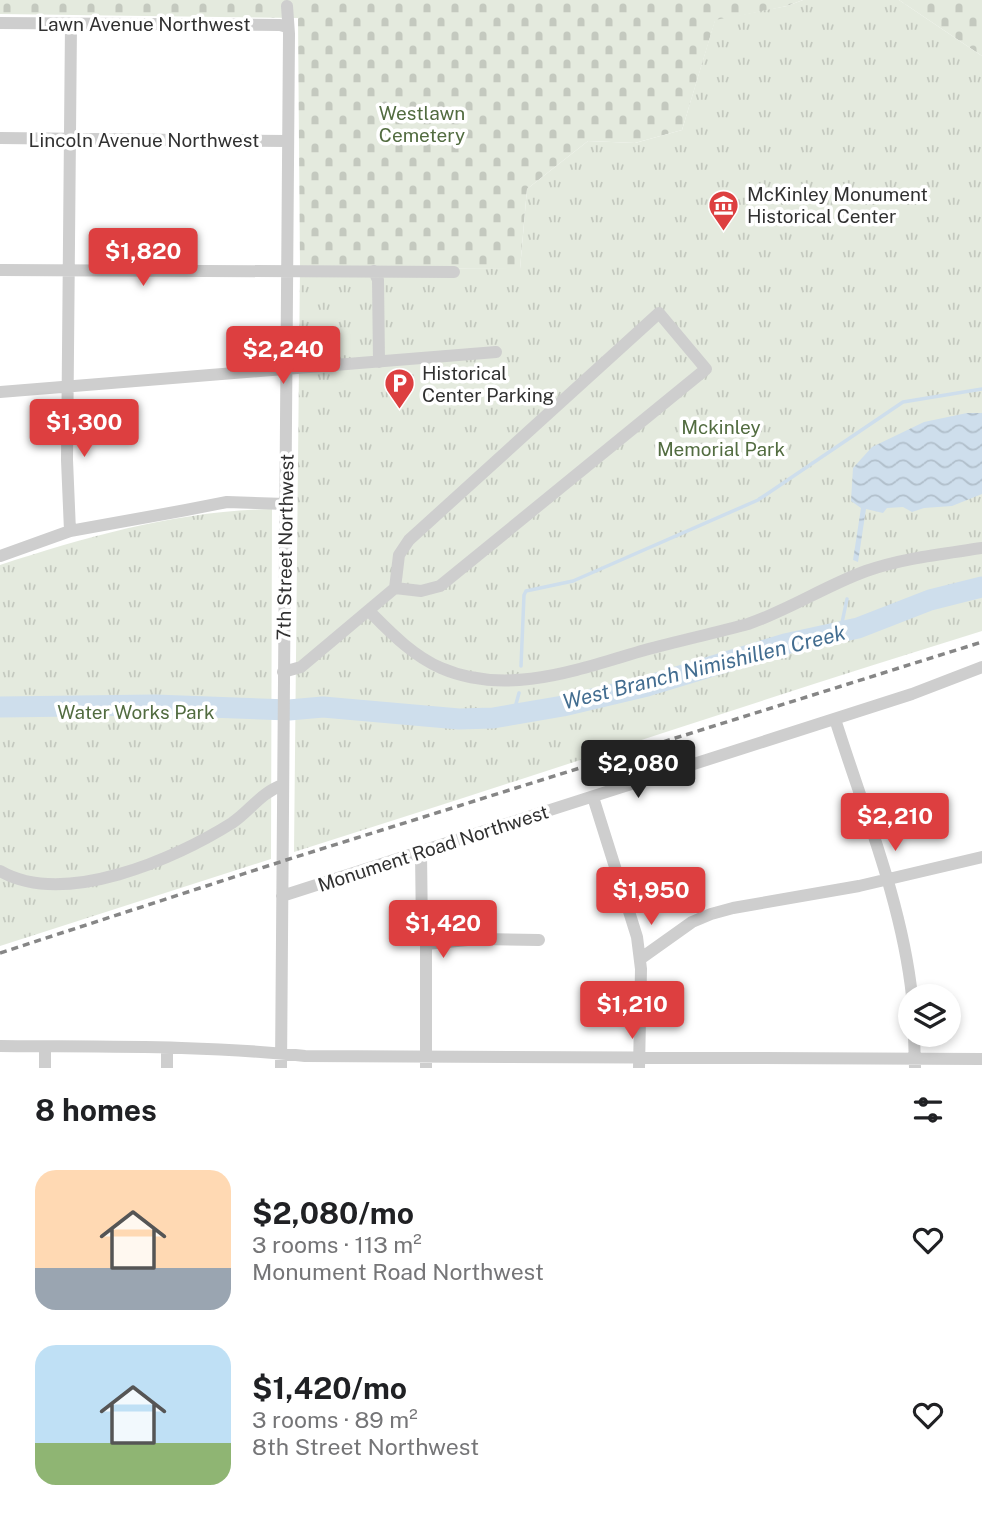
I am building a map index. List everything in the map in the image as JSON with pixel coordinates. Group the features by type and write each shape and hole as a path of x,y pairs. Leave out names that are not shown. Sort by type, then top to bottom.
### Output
{"street":[{"path":"287,6 287,27"},
{"name":"Lawn Avenue Northwest","path":"0,23 280,24 287,27"},
{"path":"71,24 67,460 71,531"},
{"name":"7th Street Northwest","path":"281,1068 287,27"},
{"name":"Lincoln Avenue Northwest","path":"0,138 288,141"},
{"path":"0,270 454,272"},
{"path":"374,271 378,280 379,362"},
{"path":"283,677 301,667 396,588 399,555 409,540 659,313 706,369 440,586 421,591 396,588"},
{"path":"0,392 496,352"},
{"path":"0,556 71,531 227,502 286,503"},
{"path":"370,612 413,651 441,668 475,678 513,681 565,673 748,624 770,617 832,585 869,570 912,559 982,548"},
{"name":"Monument Road Northwest","path":"282,896 912,694 982,667"},
{"path":"835,719 886,880 906,955 910,984"},
{"path":"0,871 16,878 49,885 70,884 126,871 212,835 236,820 273,788 282,785"},
{"path":"593,797 632,919 640,959 639,1063"},
{"path":"421,852 422,933 426,944 426,1062"},
{"path":"640,959 692,922 711,914 886,880 982,857"},
{"path":"426,944 478,939 539,940"},
{"path":"0,1046 265,1051 305,1056 426,1062 915,1063 982,1059"},
{"path":"45,1047 45,1068"},
{"path":"167,1048 167,1068"}],"green space":[{"name":"Westlawn Cemetery","path":"0,0 803,0 787,6 715,21 682,130 635,143 588,141 527,189 520,269 300,268 298,18 0,14"},
{"name":"Mckinley Memorial Park","path":"803,0 899,0 982,56 982,631 294,852 300,268 520,269 527,189 588,141 635,143 682,130 715,20 787,6"},
{"path":"899,0 982,0 982,56"},
{"name":"Water Works Park","path":"272,509 271,859 0,946 0,565 100,535 168,520"}],"water":[{"path":"967,413 982,413 982,494 952,506 924,508 912,512 903,507 887,508 883,513 866,509 858,562 853,560 861,508 851,501 853,468 872,447 924,422"}],"waterway":[{"path":"521,666 526,591 573,581 758,500 903,402 982,389"},
{"name":"West Branch Nimishillen Creek","path":"0,707 155,705 289,710 323,707 459,719 493,718 563,706 647,686 785,644 858,628 930,600 982,587"},
{"path":"840,632 847,599"},
{"path":"513,715 519,693"}],"railway":[{"path":"0,953 283,861 982,642"}],"place":[{"name":"McKinley Monument Historical Center","path":"724,232"},
{"name":"Historical Center Parking","path":"399,411"}]}
